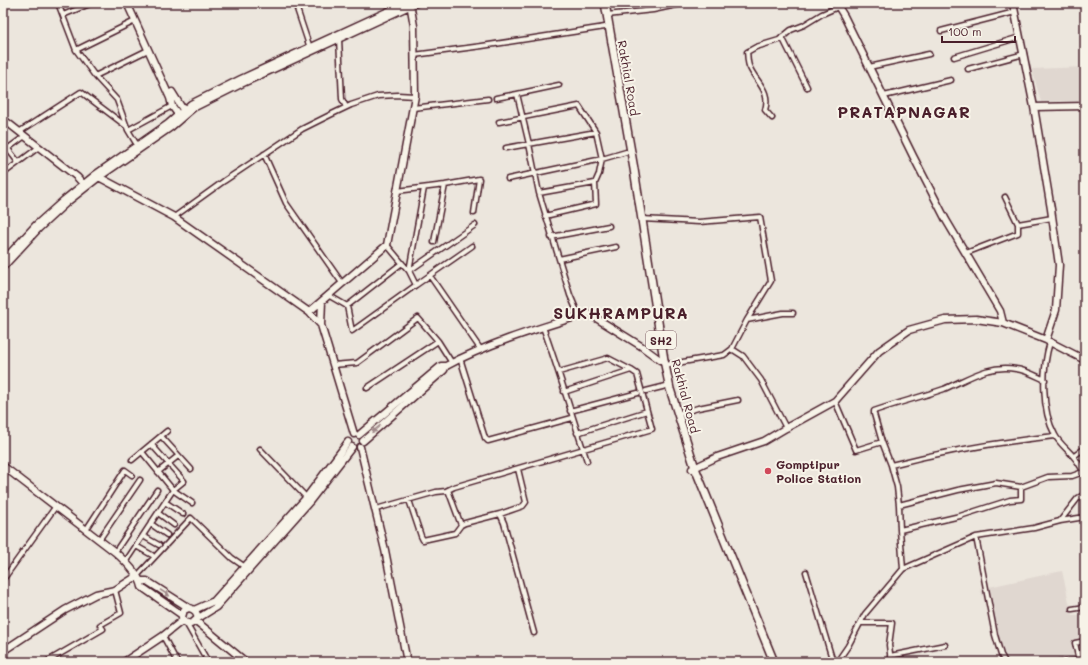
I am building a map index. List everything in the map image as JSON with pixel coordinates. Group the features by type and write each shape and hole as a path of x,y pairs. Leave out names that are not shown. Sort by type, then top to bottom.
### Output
{"main road":[{"name":"Rakhial Road","path":"601,3 663,361 693,468 774,662"},
{"name":"Rakhial Road","path":"605,3 642,219 666,386 693,468 770,662"}],"street":[{"path":"58,3 76,50 95,76 117,100 127,128 137,145"},
{"path":"63,15 92,3"},
{"path":"127,3 148,50 174,97 185,112"},
{"path":"132,3 162,76 172,106 179,117"},
{"path":"295,3 310,48"},
{"path":"390,3 392,10"},
{"path":"607,15 653,10 686,3"},
{"path":"898,505 958,490 996,483 1021,487 1048,477 1072,476 1084,473 1074,456 1055,436 1045,402 1046,356 1048,341 1056,310 1059,265 1034,107 1013,3"},
{"path":"185,112 191,104 233,83 392,10 410,4"},
{"path":"3,267 39,228 85,186 137,145 185,112 242,83 339,39 410,4"},
{"path":"309,312 387,245 415,96 414,26 410,4"},
{"path":"772,118 765,110 767,104 766,93 749,66 747,52 782,37 837,5 943,213 1000,311 1003,324"},
{"path":"941,31 1015,12"},
{"path":"76,50 136,21"},
{"path":"414,55 505,43 605,27"},
{"path":"782,37 807,87"},
{"path":"954,57 1020,37"},
{"path":"339,39 342,99 346,108"},
{"path":"95,76 148,50"},
{"path":"869,67 929,54"},
{"path":"968,69 1024,54"},
{"path":"884,96 951,80"},
{"path":"496,98 559,85"},
{"path":"3,152 8,149 22,134 81,92 127,128"},
{"path":"517,94 545,216 558,260 579,316"},
{"path":"174,217 202,196 302,129 346,108 378,96 415,96"},
{"path":"413,108 488,99"},
{"path":"127,128 172,106"},
{"path":"499,122 579,106 596,132 602,159 599,174 595,183 597,200 595,204 545,216"},
{"path":"1034,107 1085,106"},
{"path":"97,176 171,127 179,117"},
{"path":"3,118 77,177 85,186"},
{"path":"506,148 596,132"},
{"path":"3,174 39,147"},
{"path":"8,149 18,162"},
{"path":"508,179 535,172 602,159 626,152"},
{"path":"264,154 286,203 342,283"},
{"path":"97,176 174,217 309,312 321,325"},
{"path":"397,191 479,179 474,213"},
{"path":"539,193 595,183"},
{"path":"434,242 445,185"},
{"path":"3,261 36,225 64,200 85,186"},
{"path":"409,271 424,188"},
{"path":"966,253 1018,233 1018,224 1005,197"},
{"path":"4,467 115,552 126,562 139,579 142,587 191,624 216,607 308,499 350,444 350,437 356,435 441,366 543,327 588,313 663,361 724,355 732,349 747,320 771,281 760,216 699,222 642,219"},
{"path":"1018,224 1052,218"},
{"path":"409,271 475,225"},
{"path":"552,237 609,226"},
{"path":"387,245 409,271 416,285"},
{"path":"328,295 347,306 352,331 472,246"},
{"path":"558,260 616,247"},
{"path":"347,306 402,263"},
{"path":"430,276 481,350"},
{"path":"322,301 321,325 356,435 361,444 385,550 407,662"},
{"path":"747,320 783,313 793,314"},
{"path":"333,366 357,363 418,318 438,340 449,364"},
{"path":"693,468 717,457 764,441 835,401 879,351 909,330 945,320 976,319 1003,324 1048,341 1085,360"},
{"path":"543,327 587,461"},
{"path":"367,388 438,340"},
{"path":"732,349 743,356 761,380 786,428"},
{"path":"460,358 485,438 488,441 572,418"},
{"path":"376,510 652,429 637,374 631,370 608,358 559,372"},
{"path":"350,444 356,448 361,444 449,364"},
{"path":"903,569 897,487 891,465 882,442 874,411 944,388 974,374 988,370 1000,368 1017,369 1045,380"},
{"path":"564,392 631,370"},
{"path":"646,391 666,386"},
{"path":"570,411 638,393"},
{"path":"678,414 698,408 738,400"},
{"path":"835,401 856,450 882,442"},
{"path":"577,433 647,411"},
{"path":"132,460 167,431"},
{"path":"161,436 191,469"},
{"path":"891,465 954,450 1055,436"},
{"path":"126,562 173,490 184,481 151,444"},
{"path":"1074,456 1085,448"},
{"path":"260,449 308,499"},
{"path":"142,452 173,490 192,503"},
{"path":"158,472 178,456"},
{"path":"3,479 4,467"},
{"path":"409,500 423,540 455,533 461,525 470,521 500,514 523,506 526,502 518,469"},
{"path":"86,530 125,470 132,475"},
{"path":"99,540 140,480"},
{"path":"900,530 960,516 1010,500 1021,499 1021,487"},
{"path":"115,552 157,490"},
{"path":"448,490 461,525"},
{"path":"1060,521 1078,498 1085,494"},
{"path":"208,662 184,619 184,610 214,601 308,499"},
{"path":"165,502 183,514"},
{"path":"5,577 56,506"},
{"path":"158,513 174,525"},
{"path":"500,514 504,523 534,633"},
{"path":"837,662 848,646 865,614 903,569 976,537 1034,528 1060,521 1085,517"},
{"path":"3,651 65,610 96,594 115,590 139,579 191,518 232,558 244,567"},
{"path":"151,524 167,535"},
{"path":"143,536 159,545"},
{"path":"976,537 995,635 1001,655 1005,662"},
{"path":"136,546 152,555"},
{"path":"806,572 833,662"},
{"path":"139,579 147,581 191,609 197,614 196,620"},
{"path":"46,662 103,629 100,625 121,613 115,590"},
{"path":"1072,609 1085,607"},
{"path":"124,662 163,636 184,619"},
{"path":"196,620 246,662"},
{"path":"861,623 892,623 889,645 891,662"},
{"path":"163,636 178,662"},
{"path":"1059,662 1079,661 1075,643 1085,641"},
{"path":"890,656 944,645"}],"shaded area":[{"path":"1085,67 1085,101 1041,102 1032,69"},
{"path":"1062,571 1072,615 1085,615 1085,662 1008,662 980,589"}],"place":[{"name":"Gomptipur Police Station","path":"768,471"}],"district":[{"name":"PRATAPNAGAR","path":"904,111"},
{"name":"SUKHRAMPURA","path":"621,312"}]}
